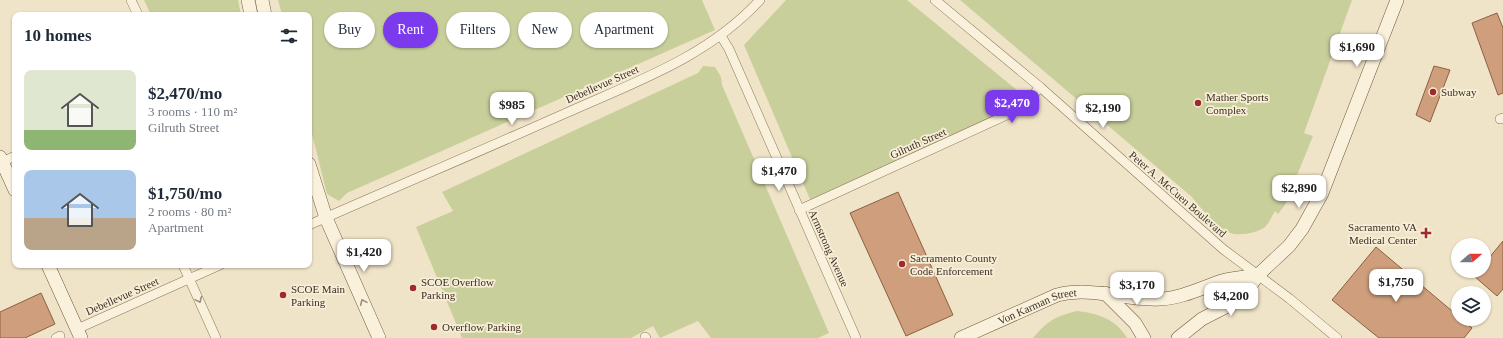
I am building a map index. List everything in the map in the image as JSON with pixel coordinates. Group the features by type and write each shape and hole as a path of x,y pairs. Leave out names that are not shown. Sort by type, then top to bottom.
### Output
{"street":[{"path":"131,0 137,12"},
{"path":"248,0 250,12"},
{"path":"262,0 264,12"},
{"name":"Debellevue Street","path":"312,224 437,171 679,63 721,36 760,0"},
{"name":"Peter A. McCuen Boulevard","path":"935,0 1040,87 1223,249 1337,338"},
{"path":"1178,338 1202,318 1242,298 1258,275 1289,246 1302,229 1322,193 1397,0"},
{"name":"Armstrong Avenue","path":"721,36 729,49 856,338"},
{"name":"Gilruth Street","path":"799,210 1022,108 1040,87"},
{"path":"12,157 1,159 12,183"},
{"path":"312,174 326,218"},
{"path":"312,190 326,218 379,338"},
{"path":"49,268 79,333"},
{"path":"184,268 216,338"},
{"name":"Debellevue Street","path":"79,333 189,278 213,268"},
{"name":"Von Karman Street","path":"961,338 1057,295 1079,291 1105,293 1147,300 1162,299 1182,296 1223,281 1258,275"},
{"path":"1105,293 1135,323 1144,338"}],"green space":[{"path":"144,0 238,0 240,12 150,12"},
{"path":"278,0 702,0 715,30 347,193 339,201 327,194 312,134 312,12 281,12"},
{"path":"786,0 907,0 1029,100 812,204 744,45"},
{"name":"Mather Sports Complex","path":"960,0 1352,0 1304,133 1313,136 1285,205 1278,214 1275,211 1265,227 1262,229 1247,234 1236,234 1228,232 1219,226 1192,197"},
{"path":"703,66 715,67 721,77 722,85 829,333 818,338 711,338 698,321 660,338 653,326 631,338 462,338 416,227 453,211 442,192 698,73"},
{"path":"1077,311 1092,313 1105,318 1123,331 1127,338 1033,338 1052,320"}],"building":[{"path":"1497,13 1503,28 1503,93 1498,95 1472,23"},
{"name":"Subway","path":"1434,66 1450,70 1430,122 1416,115"},
{"name":"Sacramento County Code Enforcement","path":"898,192 953,315 906,336 850,213"},
{"path":"1503,241 1503,289 1497,296 1491,291 1491,286 1486,286 1476,278 1491,278 1491,256"},
{"path":"1376,247 1451,310 1451,326 1470,326 1472,328 1464,338 1379,338 1332,300"},
{"path":"41,293 55,324 25,338 0,338 0,312"}],"place":[{"name":"Subway","path":"1433,92"},
{"name":"Mather Sports Complex","path":"1198,103"},
{"name":"Sacramento VA Medical Center","path":"1426,233"},
{"name":"Sacramento County Code Enforcement","path":"902,264"},
{"name":"SCOE Overflow Parking","path":"413,288"},
{"name":"SCOE Main Parking","path":"283,295"},
{"name":"Overflow Parking","path":"434,327"}]}
